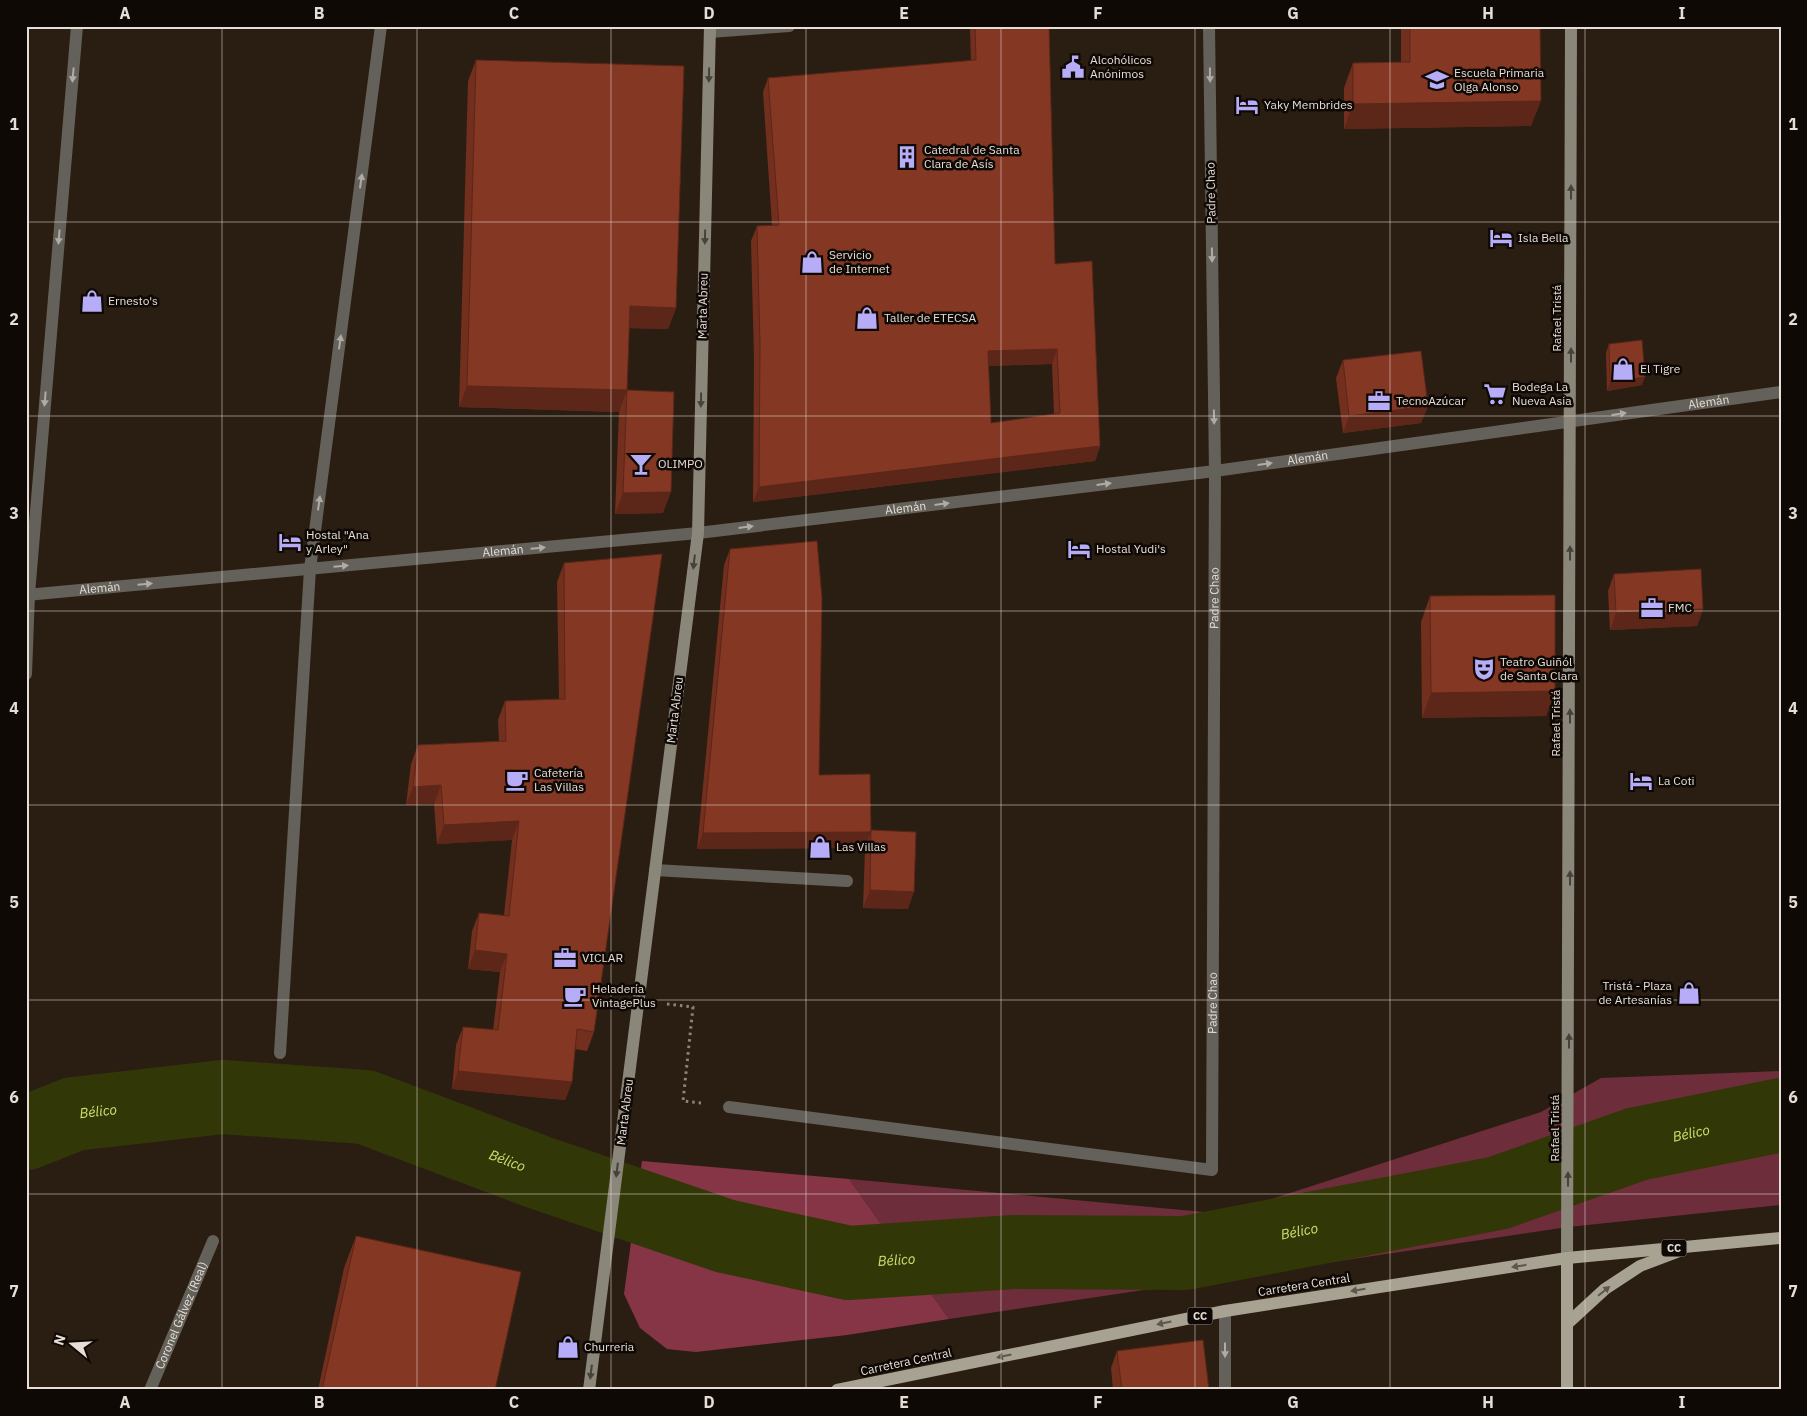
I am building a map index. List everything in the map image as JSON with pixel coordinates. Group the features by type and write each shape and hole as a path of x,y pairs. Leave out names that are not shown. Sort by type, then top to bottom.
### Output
{"main road":[{"name":"Rafael Tristá","path":"1568,1390 1571,26"},
{"name":"Marta Abreu","path":"589,1390 698,533 710,29"},
{"name":"Carretera Central","path":"837,1390 1225,1311 1567,1258 1781,1238"},
{"path":"1568,1323 1605,1289 1640,1266 1691,1246"}],"street":[{"path":"26,674 28,595 77,26"},
{"path":"280,1053 310,569 381,26"},
{"path":"710,29 789,26"},
{"name":"Padre Chao","path":"729,1107 1212,1170 1215,471 1209,26"},
{"name":"Alemán","path":"28,595 698,533 1215,471 1781,392"},
{"path":"655,870 847,881"},
{"name":"Coronel Gálvez (Real)","path":"150,1390 213,1241"},
{"path":"1225,1311 1225,1390"}],"path":[{"path":"684,1101 693,1007"}],"shaded area":[{"path":"1781,1071 1781,1205 1568,1227 949,1319 849,1179 1225,1214 1541,1112 1601,1078"},
{"path":"642,1161 849,1179 949,1319 847,1335 696,1352 667,1349 640,1328 624,1294"}],"building":[{"path":"975,26 1049,26 1055,264 1092,261 1100,446 759,487 760,345 757,226 779,225 768,78 976,60","holes":["1057,349 1060,413 991,423 988,351"]},
{"name":"Escuela Primaria Olga Alonso","path":"1410,26 1540,26 1541,101 1353,104 1353,63 1410,62"},
{"path":"476,60 684,66 676,308 630,306 627,390 467,386"},
{"name":"El Tigre","path":"1642,340 1645,377 1610,382 1609,344"},
{"name":"TecnoAzúcar","path":"1421,351 1428,406 1349,416 1343,360"},
{"name":"OLIMPO","path":"627,390 674,392 671,492 623,493"},
{"path":"817,541 822,598 819,775 870,774 871,832 703,833 730,549"},
{"path":"662,554 594,1032 577,1029 572,1082 458,1071 463,1027 498,1030 507,954 475,950 479,913 509,916 519,821 444,825 441,785 413,787 418,745 506,741 505,701 565,699 564,563"},
{"path":"1701,569 1703,609 1616,613 1614,574"},
{"name":"Teatro Guiñól de Santa Clara","path":"1555,595 1555,691 1431,693 1430,596"},
{"path":"871,830 916,832 914,892 870,890"},
{"path":"356,1236 521,1272 495,1390 322,1390"},
{"path":"1203,1340 1209,1390 1122,1390 1117,1351"}],"waterway":[{"name":"Bélico","path":"26,1133 74,1114 223,1097 365,1107 538,1172 725,1236 849,1263 1014,1252 1185,1253 1498,1193 1637,1144 1781,1115"}],"place":[{"name":"Alcohólicos Anónimos","path":"1073,67"},
{"name":"Escuela Primaria Olga Alonso","path":"1437,80"},
{"name":"Yaky Membrides","path":"1247,105"},
{"name":"Catedral de Santa Clara de Asís","path":"907,157"},
{"name":"Isla Bella","path":"1501,238"},
{"name":"Servicio de Internet","path":"812,262"},
{"name":"Ernesto's","path":"92,301"},
{"name":"Taller de ETECSA","path":"867,318"},
{"name":"El Tigre","path":"1623,369"},
{"name":"Bodega La Nueva Asia","path":"1495,394"},
{"name":"TecnoAzúcar","path":"1379,401"},
{"name":"OLIMPO","path":"641,464"},
{"name":"Hostal \"Ana y Arley\"","path":"290,542"},
{"name":"Hostal Yudi's","path":"1079,549"},
{"name":"FMC","path":"1652,608"},
{"name":"Teatro Guiñól de Santa Clara","path":"1484,669"},
{"name":"Cafetería Las Villas","path":"517,780"},
{"name":"La Coti","path":"1641,781"},
{"name":"Las Villas","path":"820,847"},
{"name":"VICLAR","path":"565,958"},
{"name":"Tristá - Plaza de Artesanías","path":"1689,993"},
{"name":"Heladería VintagePlus","path":"575,996"},
{"name":"Churreria","path":"568,1347"}]}
